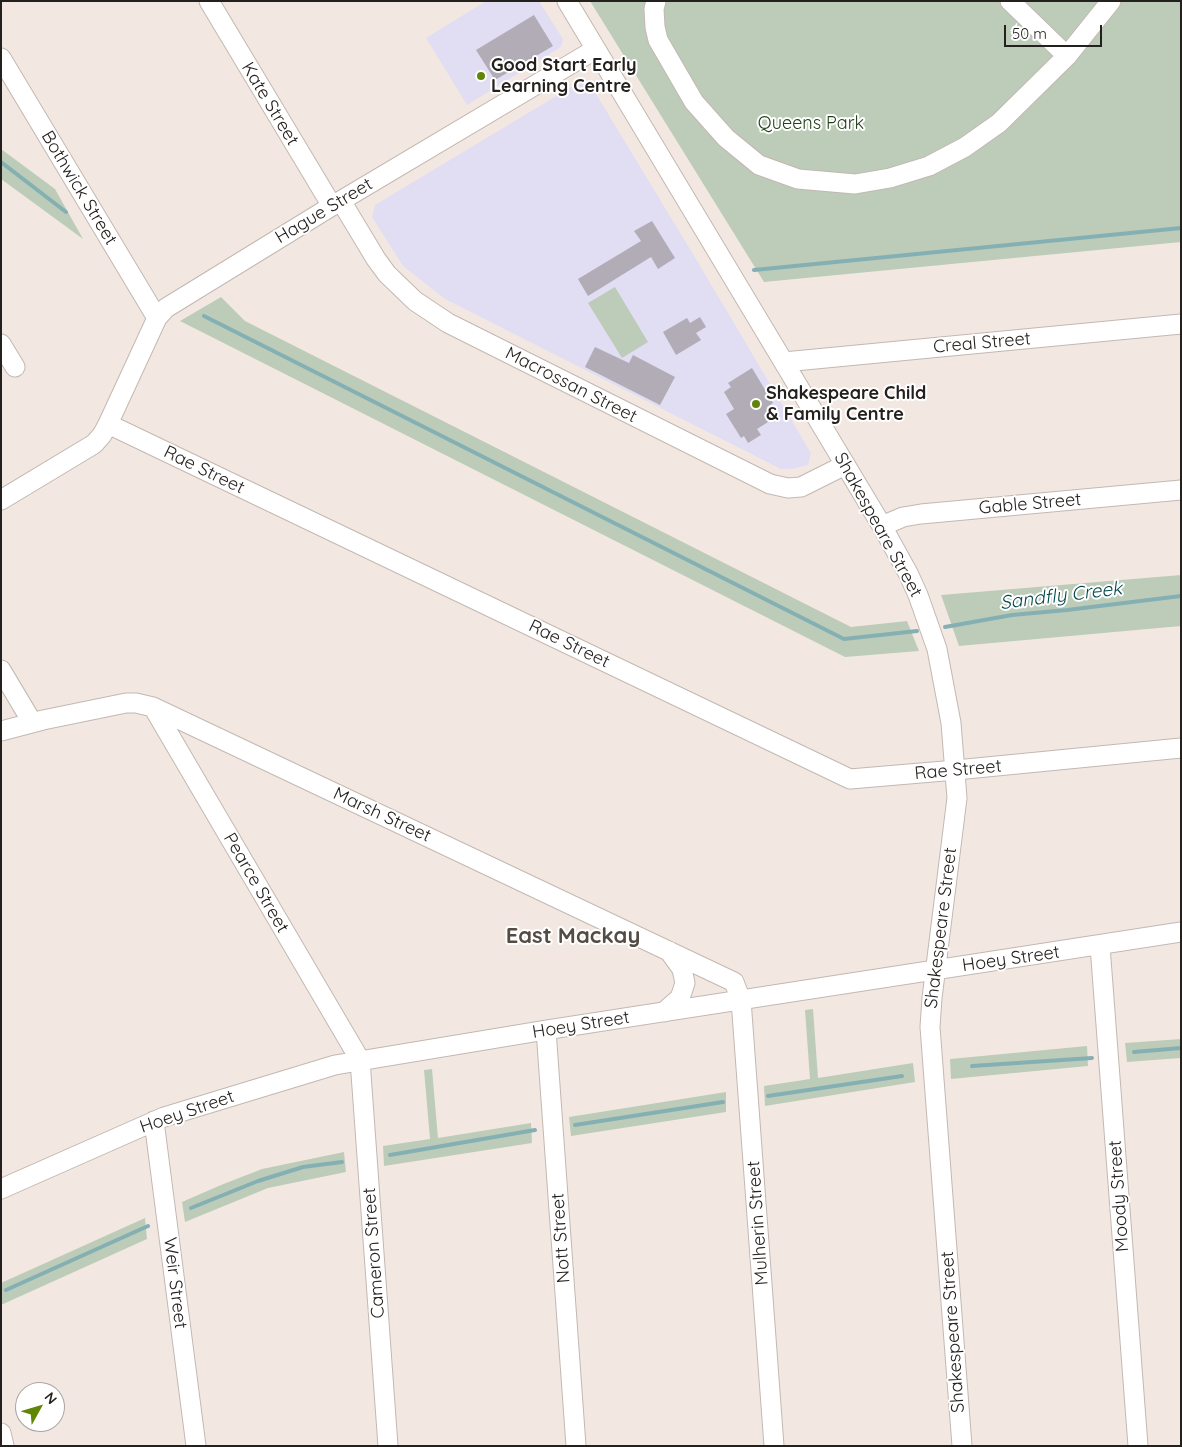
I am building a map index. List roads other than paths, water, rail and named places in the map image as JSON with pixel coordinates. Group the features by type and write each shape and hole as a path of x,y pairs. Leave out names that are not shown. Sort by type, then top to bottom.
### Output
{"street":[{"name":"Kate Street","path":"209,1 336,204"},
{"name":"Shakespeare Street","path":"567,1 882,526 908,573 926,615 936,649 948,701 956,770 955,818 935,970 930,1027 962,1446"},
{"path":"656,1 654,9 658,40 694,102 726,138 759,164 798,178 855,184 890,178 929,166 965,147 999,123 1067,56 1111,1"},
{"path":"1010,1 1067,56"},
{"name":"Hague Street","path":"108,424 157,318 166,308 596,49"},
{"name":"Bothwick Street","path":"1,58 157,318"},
{"name":"Macrossan Street","path":"336,204 387,274 415,301 448,323 770,484 788,488 801,487 815,482 845,465"},
{"name":"Creal Street","path":"784,362 1181,324"},
{"path":"1,344 15,367"},
{"path":"1,500 94,444 108,424"},
{"name":"Rae Street","path":"108,424 850,779 1181,748"},
{"name":"Gable Street","path":"882,526 903,517 921,514 1181,490"},
{"path":"1,670 32,722"},
{"name":"Marsh Street","path":"1,730 132,702 153,707 731,980 736,986 741,1000"},
{"name":"Pearce Street","path":"153,707 360,1060"},
{"name":"Hoey Street","path":"1,1189 154,1121 188,1109 360,1060 1181,932"},
{"name":"Moody Street","path":"1100,946 1138,1446"},
{"path":"664,1012 680,998 685,983 679,963 666,948"},
{"name":"Mulherin Street","path":"741,1000 774,1446"},
{"name":"Nott Street","path":"546,1030 576,1446"},
{"name":"Cameron Street","path":"360,1060 388,1446"},
{"name":"Weir Street","path":"154,1121 196,1446"},
{"path":"1,1433 4,1446"}],"waterway":[{"path":"1,162 66,212"},
{"path":"754,270 1181,228"},
{"path":"204,316 844,639 917,631"},
{"name":"Sandfly Creek","path":"945,627 1012,615 1181,596"},
{"path":"1134,1052 1181,1048"},
{"path":"972,1066 1092,1058"},
{"path":"768,1096 902,1076"},
{"path":"575,1125 723,1102"},
{"path":"390,1155 535,1130"},
{"path":"191,1208 258,1181 303,1167 342,1162"},
{"path":"6,1290 148,1226"}],"place":[{"name":"Good Start Early Learning Centre","path":"481,76"},
{"name":"Shakespeare Child & Family Centre","path":"756,404"}],"district":[{"name":"East Mackay","path":"573,936"}],"park label":[{"name":"Queens Park","path":"811,124"}]}
